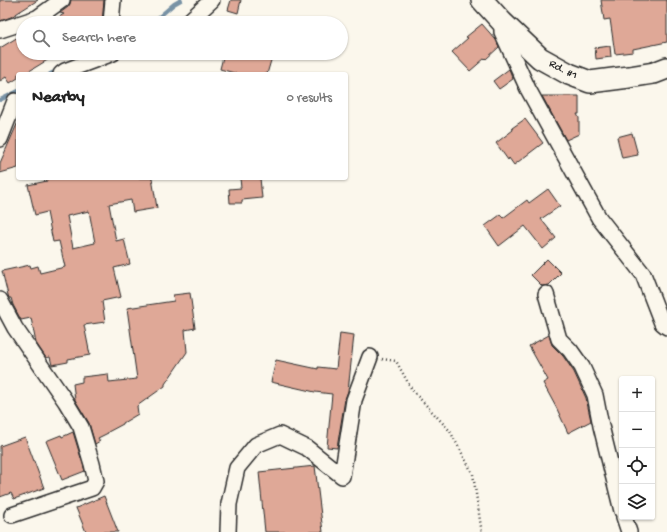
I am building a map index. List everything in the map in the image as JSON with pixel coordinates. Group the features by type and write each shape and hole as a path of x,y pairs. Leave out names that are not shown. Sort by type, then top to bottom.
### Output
{"main road":[{"name":"Rd. #1","path":"482,0 502,22 540,58 569,74 590,82 629,77 667,68"}],"street":[{"path":"40,16 62,0"},
{"path":"112,16 113,0"},
{"path":"195,16 212,0"},
{"path":"502,22 502,32 528,89 599,218 643,274 662,323 667,327"},
{"path":"0,30 16,25"},
{"path":"64,72 93,60"},
{"path":"0,116 16,100"},
{"path":"0,139 16,100"},
{"path":"546,294 560,338 582,367 595,395 619,499"},
{"path":"0,300 15,328 66,402 81,427 96,481 92,488 12,515"},
{"path":"228,532 229,504 237,468 256,445 280,435 307,448 342,476 354,400 370,357"},
{"path":"625,520 628,532"}],"path":[{"path":"370,357 396,361 412,390 450,431 473,474 482,532"}],"building":[{"path":"0,0 38,0 11,17 0,21"},
{"path":"71,0 104,0 103,16 61,16 64,14 60,13 70,4"},
{"path":"231,0 241,0 238,13 228,10"},
{"path":"601,0 667,0 667,42 633,49 633,52 615,54 610,19 604,20"},
{"path":"482,24 496,40 499,47 470,71 452,52 468,38 466,37"},
{"path":"16,38 16,60 47,60 28,72 16,72 16,79 10,83 6,77 0,81 0,48"},
{"path":"610,46 611,57 596,59 595,48"},
{"path":"222,60 271,60 268,72 231,72 220,69"},
{"path":"509,69 513,79 499,89 493,81"},
{"path":"542,96 579,96 579,114 577,114 579,118 579,134 566,140"},
{"path":"525,119 543,143 514,165 509,158 508,160 496,143 513,130 512,128"},
{"path":"16,127 16,169 0,173 0,163"},
{"path":"632,133 638,155 622,158 617,137"},
{"path":"47,180 152,180 157,208 133,212 131,200 109,204 116,241 124,239 130,264 114,268 121,297 102,301 105,322 84,325 90,355 68,359 68,362 52,365 50,357 46,358 36,343 31,318 21,320 11,298 9,298 2,271 30,265 31,268 38,266 40,273 65,267 59,241 53,242 47,212 35,215 28,185","holes":["89,211 95,243 73,248 67,216"]},
{"path":"240,180 260,180 262,198 242,200 242,203 230,203 229,189 241,188"},
{"path":"548,189 560,206 541,219 556,238 543,249 525,226 499,246 485,226 500,215 503,218 527,200 529,203"},
{"path":"547,259 561,273 549,285 542,286 531,275"},
{"path":"190,293 195,328 185,330 187,352 165,386 137,406 138,414 98,438 100,441 95,444 89,423 75,400 73,384 82,382 82,377 108,374 109,382 137,379 127,308 174,301 173,295"},
{"path":"340,333 354,335 348,391 345,399 337,448 327,447 332,394 315,392 271,382 276,360 318,369 318,367 336,369"},
{"path":"549,335 552,345 563,356 574,372 586,398 591,421 568,433 543,383 548,380 529,346"},
{"path":"73,432 85,471 62,480 46,441 61,435 62,437"},
{"path":"25,437 44,488 14,499 11,493 0,497 0,446"},
{"path":"315,466 323,532 265,532 259,472"},
{"path":"104,496 118,532 86,532 76,508"}],"waterway":[{"path":"160,16 181,0"},
{"path":"54,72 58,70"},
{"path":"0,100 16,92"}]}
